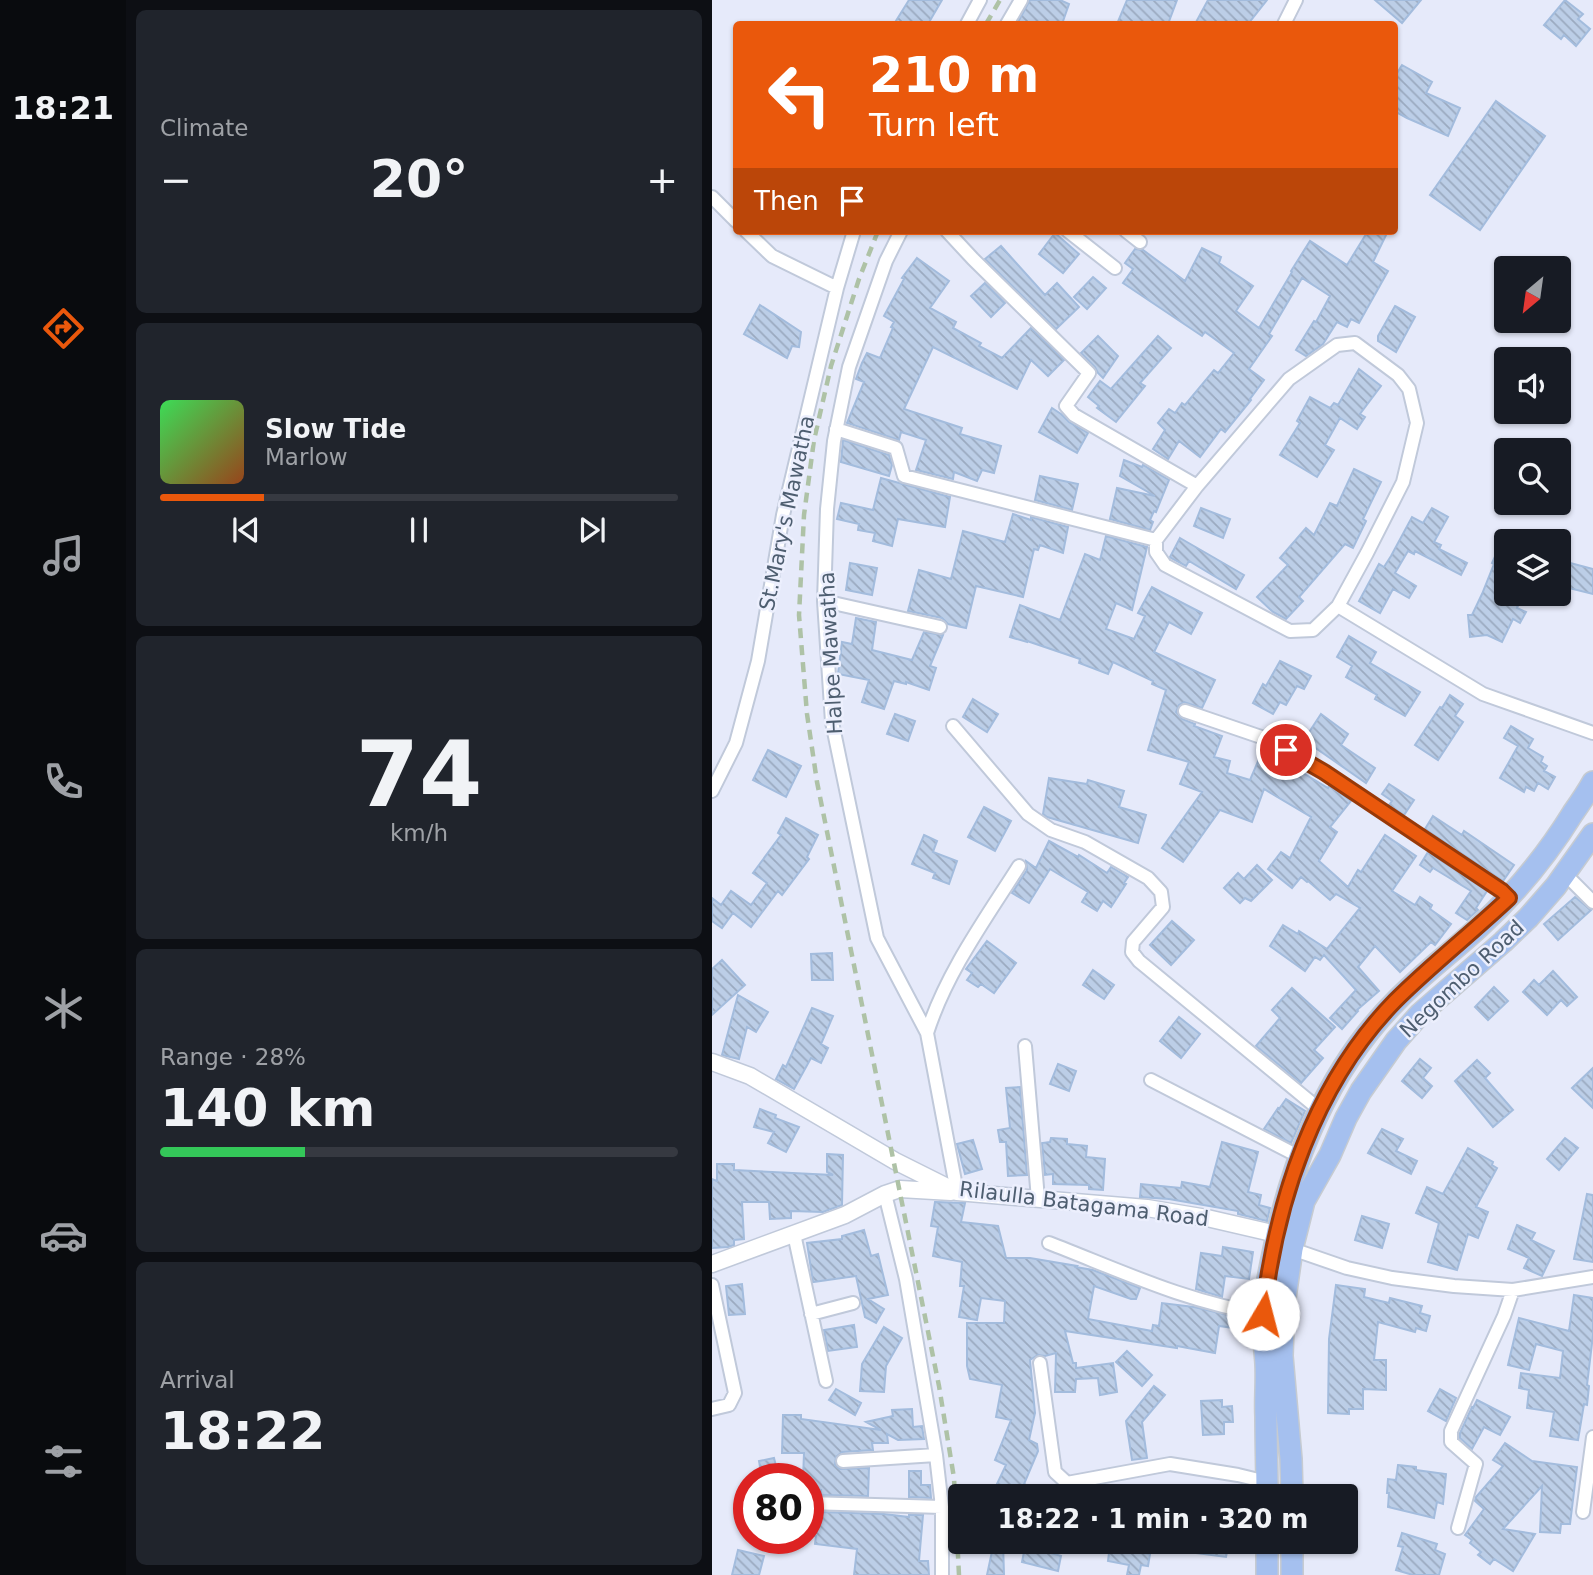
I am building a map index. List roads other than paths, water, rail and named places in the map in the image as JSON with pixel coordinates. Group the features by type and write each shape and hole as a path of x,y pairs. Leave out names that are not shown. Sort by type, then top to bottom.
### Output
{"highway":[{"name":"Negombo Road","path":"1267,1484 1263,1314 1266,1285 1287,1194 1320,1110 1357,1046 1396,1000 1480,926 1526,879 1560,834 1593,782"},
{"name":"Negombo Road","path":"1292,1484 1282,1356 1284,1305 1292,1249 1304,1200 1330,1156 1361,1091 1396,1041 1420,1014 1535,910 1593,834"},
{"path":"1267,1554 1267,1575"},
{"path":"1292,1554 1292,1575"}],"street":[{"path":"969,21 980,0"},
{"path":"1009,21 1021,0"},
{"path":"1286,21 1296,0"},
{"path":"712,197 733,218"},
{"path":"750,235 773,256 837,288"},
{"name":"St.Mary's Mawatha","path":"712,791 736,743 758,661 783,514 837,288 853,235"},
{"name":"Halpe Mawatha","path":"899,235 886,261 848,367 836,429 827,509 824,601 832,722 877,938 927,1032 957,1192"},
{"path":"950,235 1089,373 1067,407 1074,415 1197,486"},
{"path":"1073,235 1115,268"},
{"path":"1131,235 1140,242"},
{"path":"1355,343 1398,374 1409,389 1417,423 1403,482 1338,606 1313,630 1290,631 1165,565 1156,552 1156,540 1197,486 1289,379 1337,345 1355,343"},
{"path":"836,429 896,448 904,476 1156,540"},
{"path":"824,601 940,627"},
{"path":"1338,606 1483,694 1593,733"},
{"path":"1185,711 1267,739 1324,772 1509,898"},
{"path":"953,726 1029,814 1051,830 1085,842 1148,878 1161,892 1163,907 1133,942 1133,952 1139,961 1320,1110"},
{"path":"927,1032 934,1010 970,944 1019,866"},
{"path":"1565,874 1593,902"},
{"path":"1025,1046 1038,1199"},
{"name":"Rilaulla Batagama Road","path":"712,1062 750,1076 895,1161 957,1192 1147,1208 1277,1234"},
{"path":"1151,1080 1300,1157"},
{"path":"712,1264 845,1215 900,1189 957,1192"},
{"path":"885,1194 906,1279 936,1455 942,1507 942,1575"},
{"path":"794,1234 826,1381"},
{"path":"1049,1243 1183,1295 1232,1309 1263,1314"},
{"path":"1292,1249 1347,1268 1392,1279 1454,1286 1512,1290 1593,1277"},
{"path":"712,1285 735,1393 729,1405 712,1409"},
{"path":"1458,1528 1476,1464 1451,1442 1451,1431 1504,1316 1512,1290"},
{"path":"811,1314 853,1303"},
{"path":"1040,1363 1055,1472 1067,1483 1170,1464 1239,1475 1257,1484"},
{"path":"1583,1511 1593,1437"},
{"path":"843,1461 936,1455"},
{"path":"824,1503 942,1507"}],"railway":[{"path":"988,21 1000,0"},
{"path":"876,235 831,366 814,440 804,515 799,615 807,714 817,782 939,1386 954,1478 959,1575"}]}
